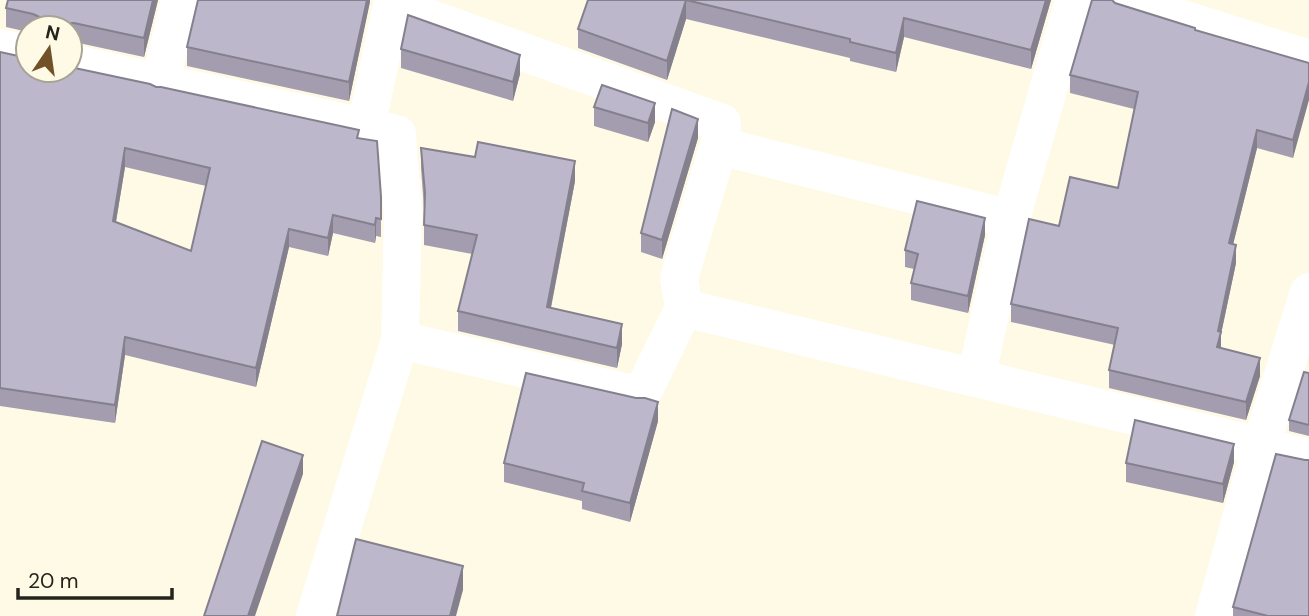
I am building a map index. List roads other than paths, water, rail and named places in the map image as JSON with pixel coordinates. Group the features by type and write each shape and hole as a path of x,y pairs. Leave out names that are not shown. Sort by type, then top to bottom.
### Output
{"street":[{"path":"160,84 180,0"},
{"path":"976,378 1011,219 1074,0"},
{"path":"1122,0 1309,60"},
{"path":"366,127 393,2 722,123 719,146 679,278 684,307 641,396 400,340"},
{"path":"84,67 397,134 403,215 400,340 315,616"},
{"path":"719,146 1011,219"},
{"path":"1214,616 1261,446 1309,292"},
{"path":"684,307 1309,458"}]}
